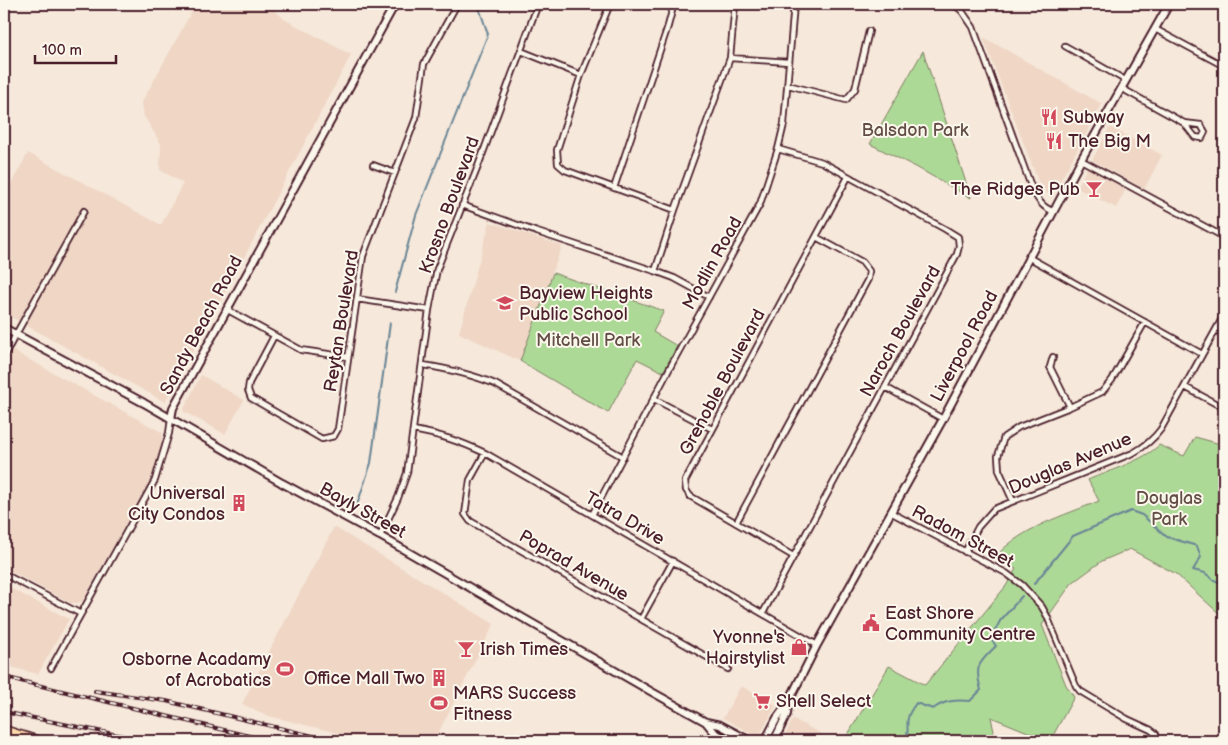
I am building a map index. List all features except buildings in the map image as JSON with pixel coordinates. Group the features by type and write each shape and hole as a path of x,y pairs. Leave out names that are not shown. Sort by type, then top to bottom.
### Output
{"highway":[{"path":"4,730 39,741"},
{"path":"4,740 12,741"}],"street":[{"name":"Sandy Beach Road","path":"51,668 155,480 170,433 173,408 395,4"},
{"name":"Reytan Boulevard","path":"274,336 249,383 248,390 251,398 322,439 334,436 338,429 363,256 416,118 424,64 457,4"},
{"name":"Krosno Boulevard","path":"380,536 398,498 407,473 429,310 437,269 477,169 538,4"},
{"path":"610,4 581,75 557,150 558,164 566,170 675,210"},
{"path":"614,188 668,26 673,7 671,4"},
{"path":"655,271 730,58 735,4"},
{"name":"Modlin Road","path":"592,515 760,204 784,124 794,4"},
{"path":"954,4 962,11 973,27 1032,189 1042,205 1052,211"},
{"name":"Liverpool Road","path":"765,741 777,718 788,703 817,644 943,419 1052,211 1169,4"},
{"path":"1155,29 1224,66"},
{"path":"788,85 846,100 855,89 870,32"},
{"path":"1065,46 1126,80"},
{"path":"521,51 581,75"},
{"path":"730,58 789,62"},
{"path":"1121,88 1184,123 1201,125 1205,132 1202,138 1195,137 1184,123"},
{"name":"Naroch Boulevard","path":"764,613 957,254 959,246 958,237 945,229 822,162 778,149"},
{"path":"1081,160 1224,237"},
{"path":"373,165 394,173"},
{"name":"Grenoble Boulevard","path":"793,556 690,496 686,490 685,481 848,177"},
{"path":"462,205 674,278 709,297"},
{"path":"4,356 84,211"},
{"path":"736,523 868,279 869,271 862,262 816,237"},
{"path":"1028,258 1202,354"},
{"path":"357,299 429,310"},
{"path":"226,309 301,350 348,357"},
{"name":"Douglas Avenue","path":"965,552 978,527 994,509 1132,453 1154,439 1224,316"},
{"path":"1014,501 999,470 998,456 1004,437 1019,427 1102,392 1112,380 1145,322"},
{"name":"Bayly Street","path":"4,328 380,536 506,610 706,722 720,725 750,741"},
{"path":"1053,357 1050,366 1070,407"},
{"path":"423,365 475,376 495,384 623,458"},
{"path":"885,387 943,419"},
{"path":"1185,387 1224,408"},
{"path":"654,398 712,429"},
{"name":"Tatra Drive","path":"413,430 454,439 485,453 817,644"},
{"name":"Poprad Avenue","path":"485,453 470,480 467,491 465,514 470,521 728,669"},
{"name":"Radom Street","path":"892,513 1006,573 1033,596 1047,616 1076,686 1080,691 1127,719 1151,730 1156,734 1154,741"},
{"path":"641,619 673,561"},
{"path":"4,574 81,614"},
{"name":"Liverpool Road","path":"774,741 787,714 788,703"},
{"name":"Bayly Street","path":"706,722 715,732 730,741"}],"shaded area":[{"path":"196,4 268,4 284,19 351,55 165,402 4,313 4,197 28,153 161,225 183,183 160,170 161,144 144,116 142,102"},
{"path":"983,37 1102,104 1051,198 1038,181"},
{"path":"1110,127 1162,155 1144,189 1092,160"},
{"path":"1087,168 1126,189 1116,208 1077,188"},
{"name":"Bayview Heights Public School","path":"490,222 562,246 520,361 459,333"},
{"path":"4,346 163,433 159,456 149,482 83,601 77,603 71,603 4,568"},
{"path":"201,375 244,400 225,434 183,411"},
{"path":"334,527 494,624 434,741 370,741 269,716 242,704"},
{"path":"4,585 69,619 38,674 4,665"},
{"path":"741,686 776,705 760,735 756,736 723,718"},
{"path":"793,719 835,741 782,741"}],"green space":[{"name":"Balsdon Park","path":"923,51 971,198 870,144"},
{"name":"Mitchell Park","path":"553,273 664,311 653,332 677,346 663,372 637,359 608,413 520,361"},
{"name":"Douglas Park","path":"1195,437 1224,445 1224,618 1176,574 1130,549 1102,561 1072,583 1042,625 1066,685 1074,697 1050,741 991,717 994,732 983,741 844,741 889,666 925,685 1006,586 1016,569 996,556 1007,546 1018,537 1044,523 1099,501 1088,480 1145,456 1159,445 1184,456"}],"waterway":[{"path":"395,292 416,215 488,34 478,5"},
{"path":"356,508 371,463 390,323"},
{"path":"1034,584 1073,536 1131,511 1142,515 1167,537 1197,546 1201,557 1193,570 1205,573 1214,580 1224,584"},
{"path":"892,741 905,740 910,712 916,703 933,709 951,701 970,701 981,690 978,670 982,661 996,646 991,639 1000,621 1022,596"}],"railway":[{"path":"4,677 270,741"},
{"path":"95,691 166,701 334,741"},
{"path":"4,712 148,741"}],"place":[{"name":"Subway","path":"1049,117"},
{"name":"The Big M","path":"1054,141"},
{"name":"The Ridges Pub","path":"1094,189"},
{"name":"Bayview Heights Public School","path":"505,303"},
{"name":"Universal City Condos","path":"239,503"},
{"name":"East Shore Community Centre","path":"871,623"},
{"name":"Yvonne's Hairstylist","path":"799,647"},
{"name":"Irish Times","path":"466,649"},
{"name":"Osborne Acadamy of Acrobatics","path":"285,669"},
{"name":"Office Mall Two","path":"439,678"},
{"name":"Shell Select","path":"762,701"},
{"name":"MARS Success Fitness","path":"439,703"}]}
